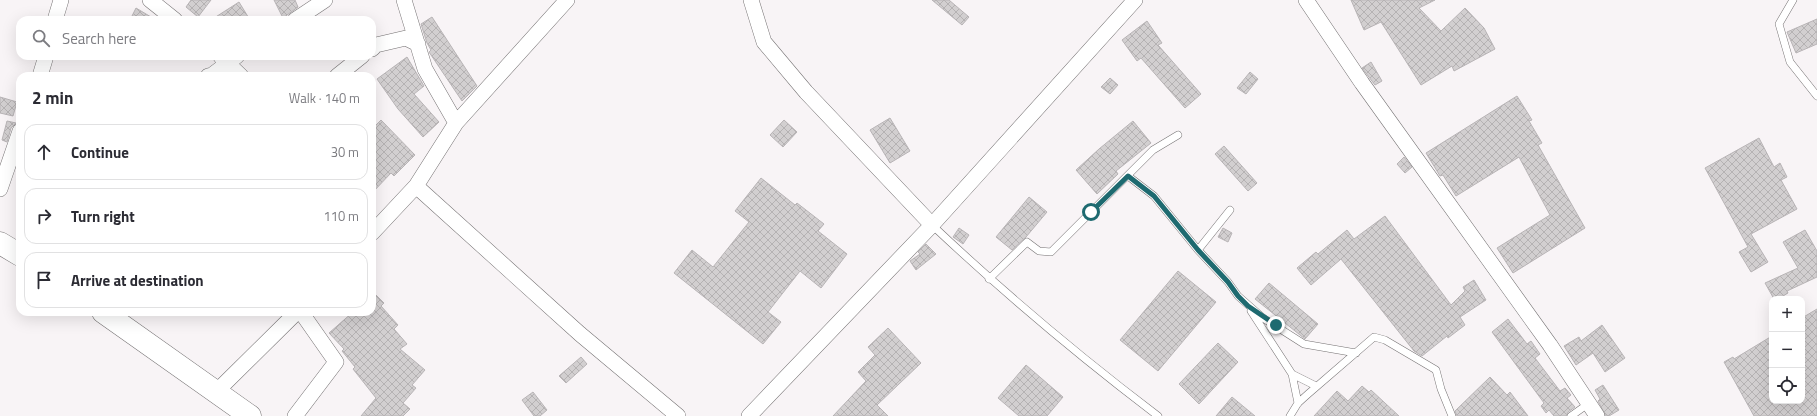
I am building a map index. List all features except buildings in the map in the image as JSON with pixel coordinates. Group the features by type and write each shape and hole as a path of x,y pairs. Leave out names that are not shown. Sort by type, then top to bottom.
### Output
{"main road":[{"path":"0,243 16,253"},
{"path":"110,316 250,416"}],"street":[{"path":"56,16 61,0"},
{"path":"150,0 170,16"},
{"path":"301,16 326,0"},
{"path":"404,0 425,69 456,123"},
{"path":"376,229 416,186 456,123 567,0"},
{"path":"751,0 764,42 816,103 932,225"},
{"path":"750,416 932,225 1135,0"},
{"path":"1306,0 1362,83 1550,345 1597,416"},
{"path":"376,45 406,38 418,44"},
{"path":"41,72 45,60"},
{"path":"215,72 227,60"},
{"path":"230,60 238,72"},
{"path":"342,72 357,60"},
{"path":"0,189 16,143"},
{"path":"416,186 580,334 678,416"},
{"path":"216,392 293,316"},
{"path":"295,416 336,362 304,316"}],"lane":[{"path":"1792,0 1779,24 1790,62 1817,96"},
{"path":"989,278 1027,242 1039,251 1051,252 1153,150 1178,135"},
{"path":"1128,176 1154,196 1198,250 1228,282 1238,296 1263,318 1304,344 1356,353"},
{"path":"1198,250 1230,210"},
{"path":"932,225 989,278 1108,378 1158,416"},
{"path":"1248,306 1292,374 1298,403"},
{"path":"1290,416 1298,403 1316,386 1374,337 1379,338 1436,370 1441,389 1452,416"},
{"path":"1292,374 1316,386"},
{"path":"1571,416 1588,404"}],"route":[{"path":"1091,212 1128,176 1154,196 1198,250 1228,282 1238,296 1263,318 1276,325"}]}
